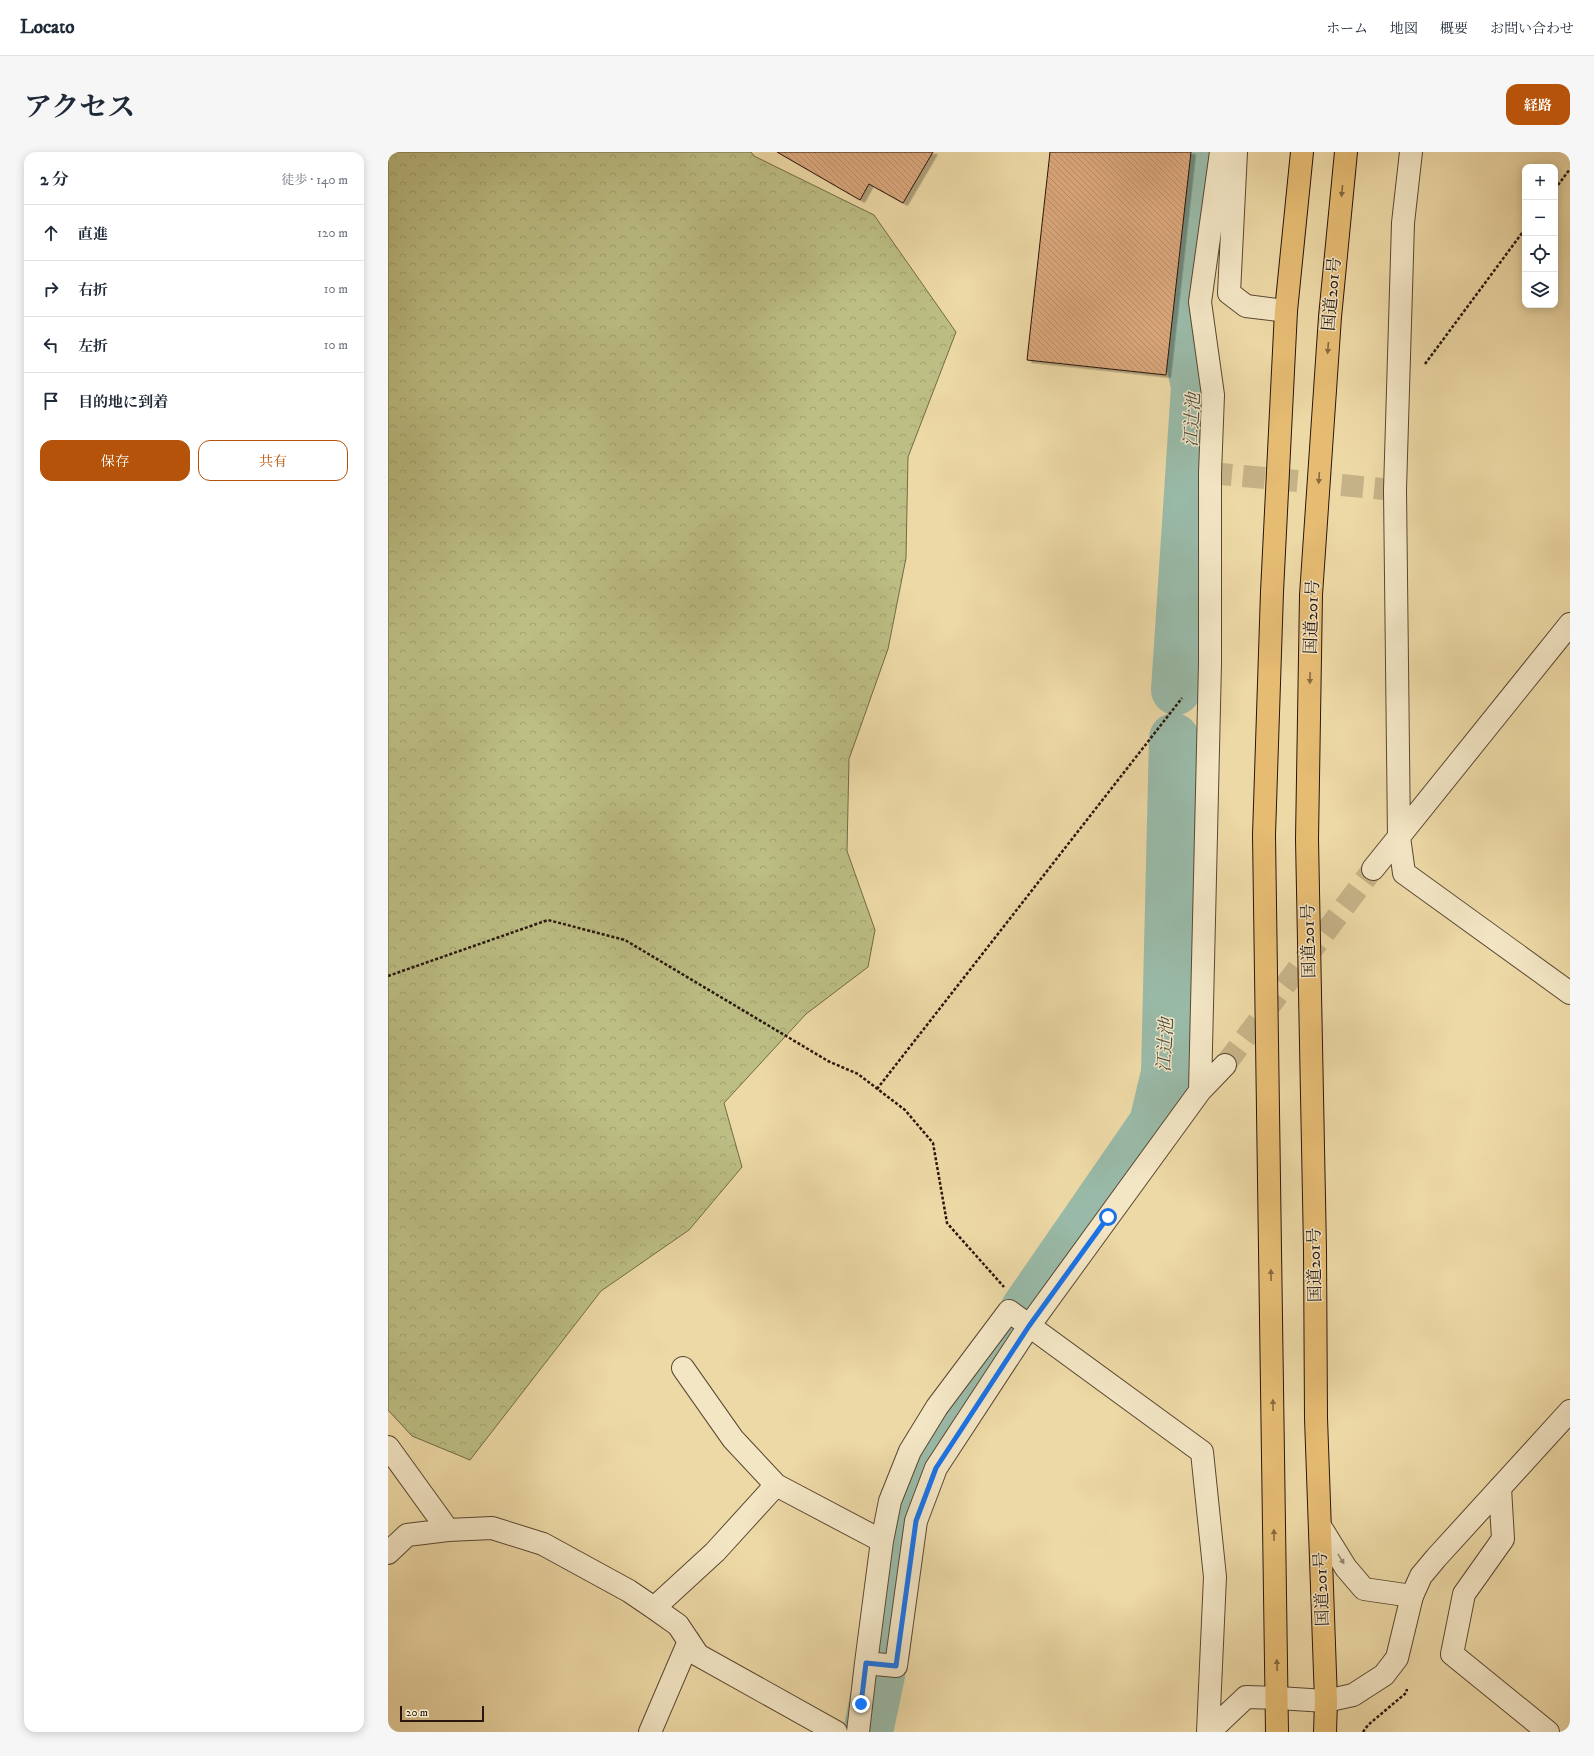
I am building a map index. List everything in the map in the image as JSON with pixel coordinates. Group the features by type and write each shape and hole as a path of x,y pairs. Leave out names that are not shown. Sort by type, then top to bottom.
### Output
{"highway":[{"path":"1277,1732 1278,1698 1275,1616 1264,835 1272,592 1286,311 1302,152"},
{"name":"国道201号","path":"1325,1732 1326,1700 1316,1418 1315,1249 1307,839 1311,603 1330,316 1346,152"}],"street":[{"path":"1200,1091 1210,678 1210,473 1213,395 1200,302 1220,152"},
{"path":"1236,152 1229,293 1246,306 1286,311"},
{"path":"1411,152 1403,223 1395,490 1399,837 1404,873 1570,993"},
{"path":"1373,869 1570,624"},
{"path":"866,1663 896,1666 916,1521 936,1468 1029,1326 1200,1091 1225,1064"},
{"path":"858,1732 882,1541 890,1501 910,1451 937,1408 1009,1311 1202,1452 1214,1577 1209,1732"},
{"path":"683,1368 733,1439 776,1485 882,1541"},
{"path":"1209,1732 1246,1697 1326,1700 1353,1695 1384,1675 1397,1658 1412,1596 1422,1576 1436,1558 1570,1411"},
{"path":"388,1447 448,1530"},
{"path":"654,1608 715,1552 776,1485"},
{"path":"1500,1488 1503,1539 1464,1594 1452,1654 1548,1732"},
{"path":"1320,1526 1346,1568 1364,1589 1412,1596"},
{"path":"388,1553 407,1535 448,1530 492,1528 543,1544 630,1591 678,1625 698,1655 836,1732"},
{"path":"650,1732 689,1642"}],"path":[{"path":"1558,185 1570,169"},
{"path":"1421,370 1522,233"},
{"path":"877,1088 1186,694"},
{"path":"388,976 548,920 625,940 828,1061 858,1074 905,1110 933,1143 948,1223 1011,1294 1009,1311"}],"green space":[{"path":"388,152 751,152 754,156 874,215 956,332 908,457 906,558 888,649 849,759 847,851 875,930 868,967 806,1014 724,1103 742,1167 689,1230 601,1291 470,1460 412,1436 388,1410"}],"building":[{"path":"777,152 933,152 903,203 869,184 860,200"},
{"path":"1050,152 1191,152 1166,375 1027,360"}],"waterway":[{"name":"江辻池","path":"1176,690 1196,387 1179,302 1200,152"},
{"name":"江辻池","path":"1025,1310 1154,1123 1166,1073 1174,738"},
{"name":"江辻池","path":"885,1652 901,1514 920,1462 1012,1329"},
{"name":"江辻池","path":"868,1732 880,1675"}],"tunnel":[{"path":"1210,473 1395,490"},
{"path":"1225,1065 1373,869"}],"route":[{"path":"861,1704 866,1663 896,1666 916,1521 936,1468 1029,1326 1108,1217"}]}
